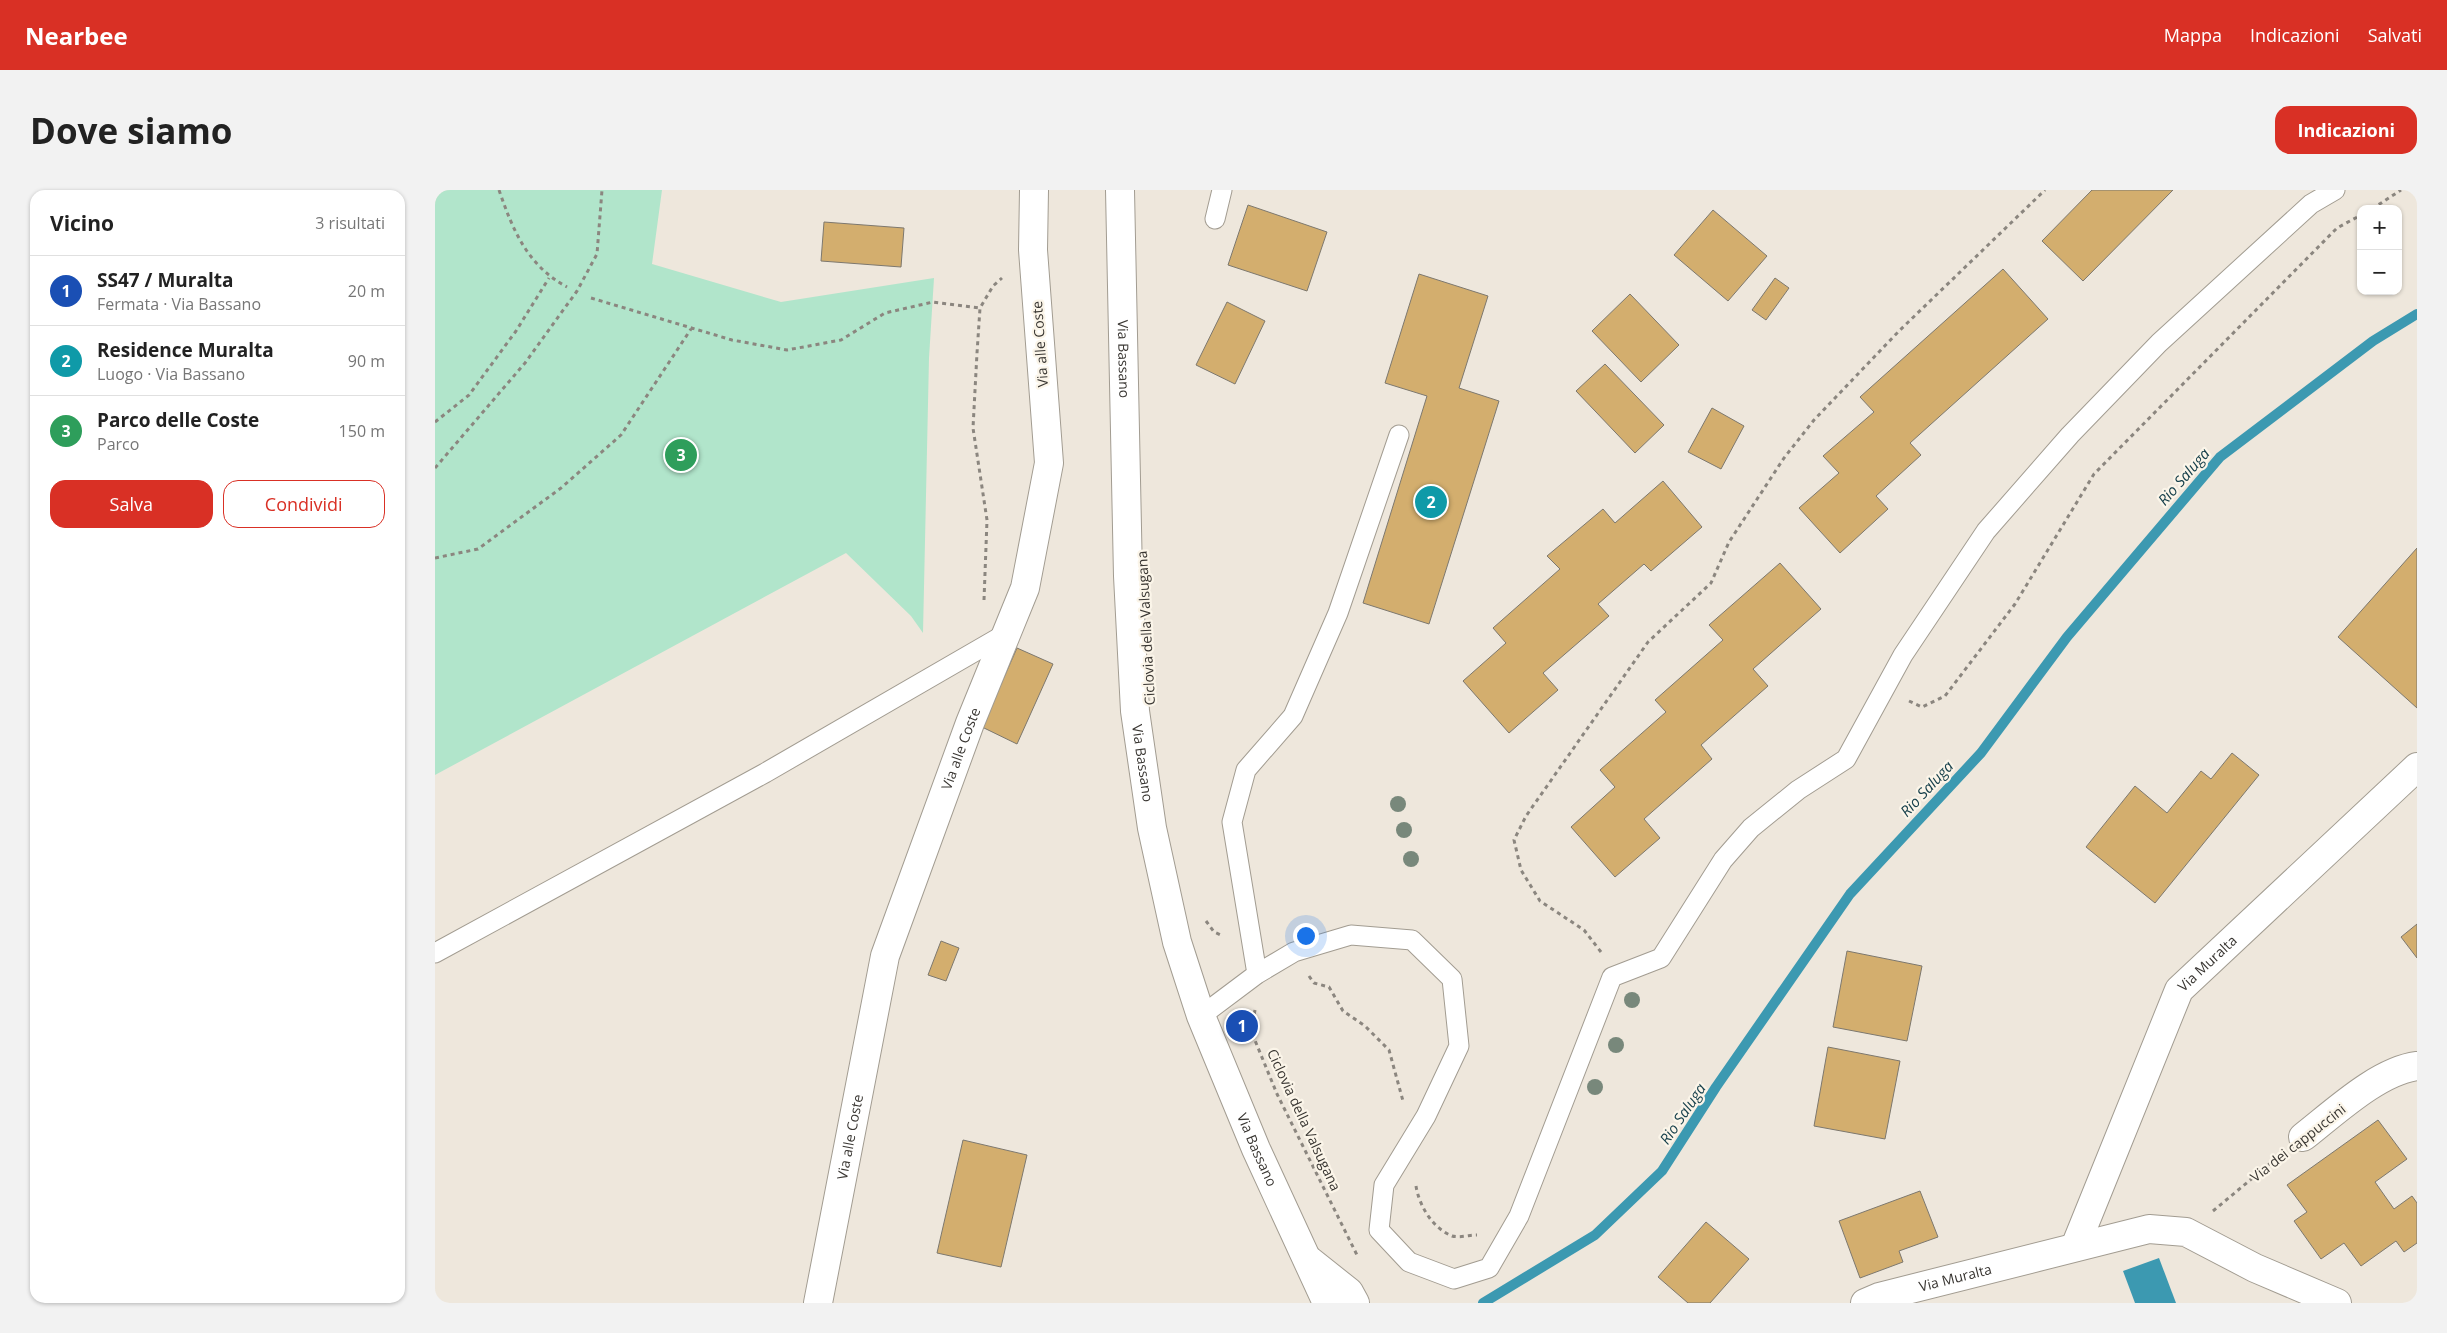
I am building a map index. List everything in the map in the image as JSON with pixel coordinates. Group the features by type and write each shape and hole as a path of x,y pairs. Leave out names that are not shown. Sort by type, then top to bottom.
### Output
{"street":[{"name":"Via alle Coste","path":"818,1303 885,956 971,723 1025,588 1049,463 1033,250 1034,190"},
{"name":"Via Bassano","path":"1120,190 1128,576 1135,711 1152,828 1177,942 1201,1016 1256,1150 1327,1303"},
{"name":"Via Muralta","path":"2075,1247 2179,990 2417,767"},
{"name":"Via dei cappuccini","path":"2303,1137 2371,1085 2407,1067 2417,1066"},
{"name":"Via Muralta","path":"1865,1303 1889,1295 2149,1229 2186,1232 2255,1268 2337,1303"},
{"path":"1305,1257 1349,1292 1355,1303"}],"lane":[{"path":"1215,219 1222,190"},
{"path":"1201,1016 1254,977 1294,952 1351,935 1412,940 1452,979 1459,1046 1426,1116 1384,1185 1379,1230 1409,1262 1454,1279 1489,1268 1519,1216 1612,977 1661,958 1723,860 1751,828 1798,790 1846,759 1903,656 1986,531 2070,435 2159,343 2311,204 2335,190"},
{"path":"1254,977 1232,822 1246,770 1293,716 1338,612 1399,435"},
{"path":"435,953 765,773 1007,633"}],"path":[{"path":"499,190 527,253 549,278 567,287"},
{"path":"435,468 525,363 577,291 597,254 601,190"},
{"path":"1612,977 1601,952 1584,930 1540,901 1521,870 1514,840 1526,816 1648,642 1711,583 1729,542 1784,458 1814,420 1899,331 2045,190"},
{"path":"2378,205 2401,190"},
{"path":"1887,684 1897,695 1922,707 1945,696 2015,604 2094,474 2337,228 2357,217"},
{"path":"1007,633 984,602 987,520 973,428 980,308 993,286 1033,250"},
{"path":"435,422 469,395 516,331 549,278"},
{"path":"591,298 732,340 787,350 841,340 885,313 933,302 980,308"},
{"path":"435,558 478,549 561,488 621,435 691,329"},
{"path":"1205,918 1214,932 1224,937 1230,935"},
{"name":"Ciclovia della Valsugana","path":"1254,977 1259,1002 1252,1026 1253,1038 1277,1094 1360,1262"},
{"name":"Via dei cappuccini","path":"2186,1232 2303,1137"}],"green space":[{"path":"435,190 662,190 652,264 781,302 934,278 929,358 923,633 911,616 846,553 435,775"}],"water":[{"path":"2159,1258 2176,1303 2135,1303 2123,1271"}],"building":[{"path":"2092,190 2173,190 2083,281 2042,241"},
{"path":"1248,205 1327,232 1307,291 1228,265"},
{"path":"1713,210 1767,256 1728,301 1674,255"},
{"path":"824,222 904,228 901,267 821,261"},
{"path":"2003,269 2048,319 1910,443 1921,455 1876,496 1888,509 1840,553 1799,508 1839,473 1823,456 1874,412 1860,397"},
{"path":"1419,274 1488,296 1459,388 1499,401 1429,624 1363,603 1427,396 1385,383"},
{"path":"1775,278 1789,288 1766,320 1752,310"},
{"path":"1630,294 1679,345 1641,382 1592,331"},
{"path":"1227,302 1265,321 1235,384 1196,365"},
{"path":"1605,364 1664,425 1635,453 1576,391"},
{"path":"1712,408 1744,426 1721,469 1688,452"},
{"path":"1663,481 1702,527 1651,571 1644,564 1598,604 1609,616 1543,673 1558,690 1509,733 1463,681 1506,643 1493,628 1560,569 1547,556 1603,509 1615,523"},
{"path":"2417,548 2417,708 2338,637"},
{"path":"1780,563 1821,609 1753,669 1768,686 1701,745 1712,759 1644,819 1660,838 1615,877 1571,827 1615,787 1600,770 1666,712 1655,700 1723,640 1709,625"},
{"path":"1017,648 1053,664 1017,744 982,727"},
{"path":"2232,753 2259,775 2155,903 2086,847 2135,786 2167,813 2201,771 2211,779"},
{"path":"2417,924 2417,958 2401,937"},
{"path":"941,941 959,948 946,981 928,975"},
{"path":"1847,951 1922,966 1907,1041 1833,1027"},
{"path":"1828,1047 1900,1061 1885,1139 1814,1126"},
{"path":"2378,1120 2407,1159 2375,1182 2394,1209 2412,1196 2417,1203 2417,1243 2404,1252 2396,1241 2361,1266 2344,1243 2321,1259 2294,1221 2307,1212 2287,1185"},
{"path":"963,1140 1027,1155 1001,1267 937,1253"},
{"path":"1920,1191 1938,1237 1899,1251 1903,1262 1860,1278 1839,1221"},
{"path":"1706,1222 1749,1259 1710,1303 1688,1303 1658,1277"}],"waterway":[{"name":"Rio Saluga","path":"1483,1303 1595,1235 1662,1171 1716,1087 1850,894 1981,753 2067,637 2220,457 2373,341 2417,314"}],"place":[{"name":"Parco delle Coste","path":"681,455"},
{"name":"Residence Muralta","path":"1431,502"},
{"name":"SS47 / Muralta","path":"1242,1026"}]}
